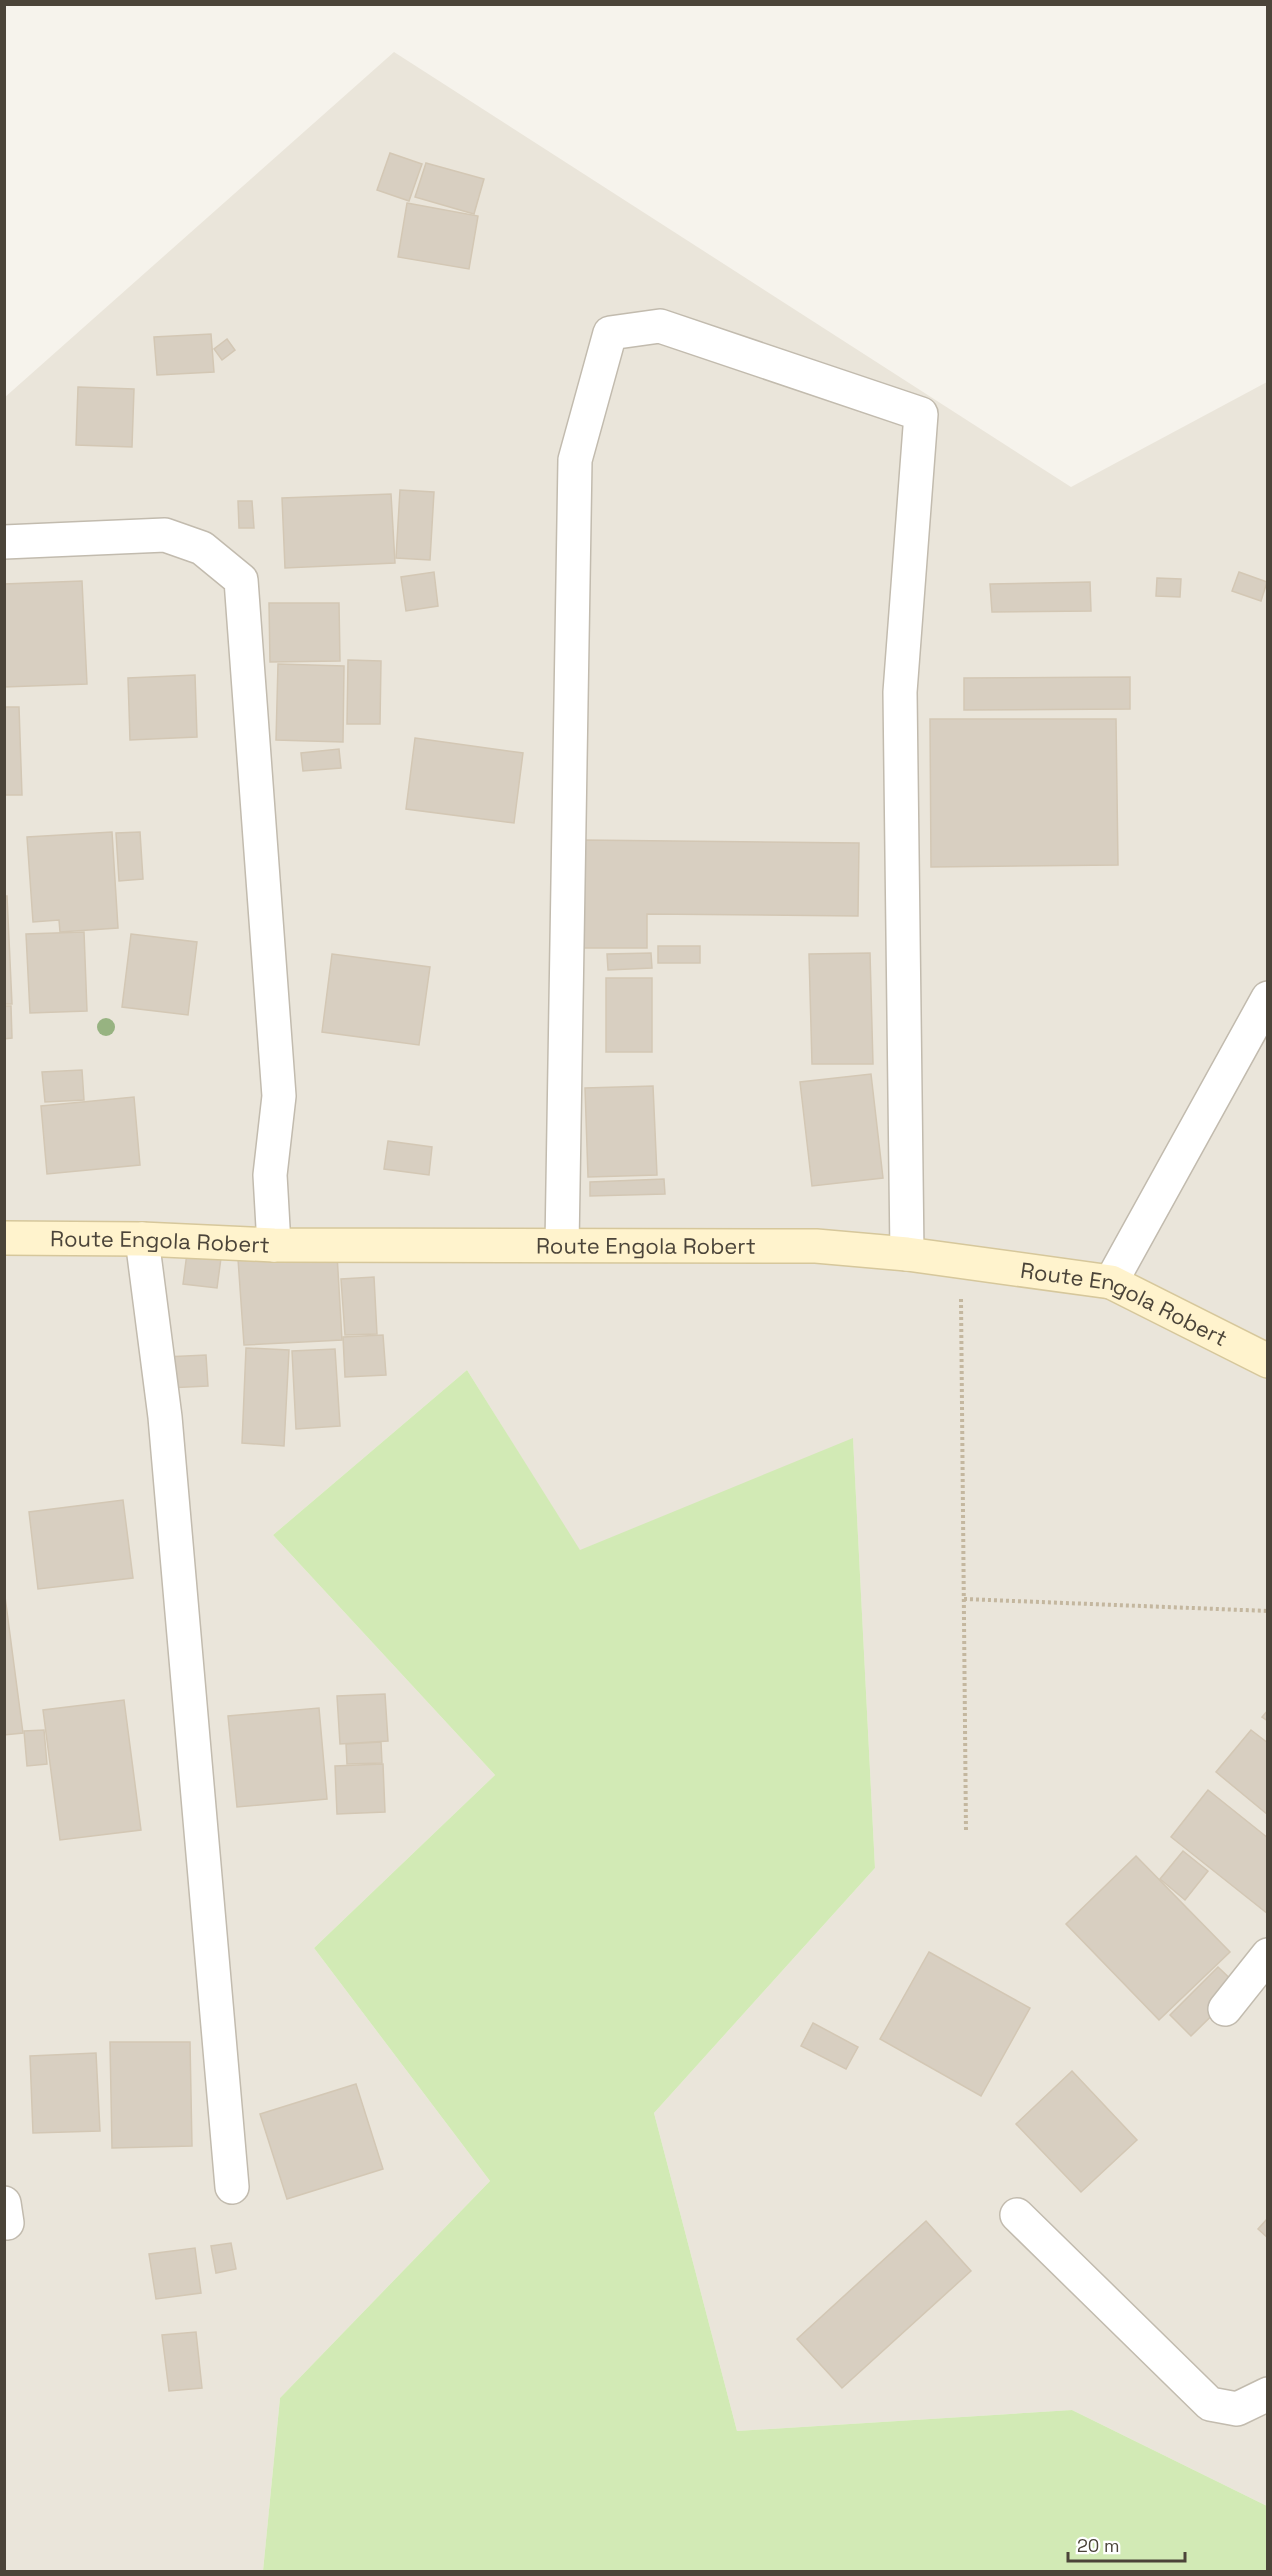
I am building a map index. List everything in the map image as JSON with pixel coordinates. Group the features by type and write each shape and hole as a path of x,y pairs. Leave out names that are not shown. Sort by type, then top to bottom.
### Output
{"street":[{"path":"562,1245 575,460 610,333 660,326 921,414 900,692 907,1254"},
{"path":"4,543 165,535 202,548 241,580 279,1096 270,1175 274,1245"},
{"path":"1111,1282 1268,998"},
{"name":"Route Engola Robert","path":"4,1238 142,1239 274,1245 816,1246 907,1254 1111,1282 1268,1361"},
{"path":"142,1239 165,1417 232,2187"},
{"path":"1225,2009 1268,1955"},
{"path":"1017,2215 1210,2404 1237,2409 1268,2394"}],"path":[{"path":"961,1260 966,1832"},
{"path":"964,1599 1268,1611"}],"shaded area":[{"path":"394,52 1071,487 1267,382 1267,2506 1072,2410 737,2431 654,2113 875,1868 853,1439 580,1551 467,1370 273,1535 495,1775 314,1948 490,2181 280,2398 263,2571 5,2571 4,398"}],"green space":[{"path":"467,1370 580,1550 853,1438 875,1868 654,2113 737,2431 1072,2410 1267,2506 1267,2571 263,2571 280,2398 490,2181 314,1948 495,1775 273,1535"}],"building":[{"path":"390,153 422,164 409,201 377,190"},
{"path":"426,163 484,179 474,214 415,197"},
{"path":"407,203 478,216 469,269 398,257"},
{"path":"211,334 214,372 157,375 154,337"},
{"path":"227,339 235,350 222,360 214,349"},
{"path":"78,387 134,389 132,447 76,445"},
{"path":"400,490 434,492 430,560 396,558"},
{"path":"391,494 395,563 285,568 282,498"},
{"path":"238,501 252,501 254,528 239,528"},
{"path":"434,572 438,606 406,611 401,577"},
{"path":"1239,572 1267,582 1261,601 1232,591"},
{"path":"1157,578 1181,579 1180,597 1156,596"},
{"path":"82,581 87,684 4,687 4,584"},
{"path":"1090,582 1091,611 992,612 990,584"},
{"path":"269,603 339,603 340,661 270,662"},
{"path":"348,660 381,661 380,724 347,724"},
{"path":"278,664 344,666 343,742 276,740"},
{"path":"195,675 197,737 130,740 128,678"},
{"path":"1130,677 1130,709 964,710 964,678"},
{"path":"4,707 19,707 22,795 4,795"},
{"path":"930,719 1116,719 1118,865 931,867"},
{"path":"415,738 523,753 514,823 406,809"},
{"path":"339,749 341,768 303,771 301,753"},
{"path":"112,832 118,928 60,932 59,920 33,922 27,837"},
{"path":"140,832 143,879 119,881 116,833"},
{"path":"582,840 859,843 858,916 647,914 647,948 582,948"},
{"path":"4,896 7,896 12,1004 4,1004"},
{"path":"84,932 87,1011 30,1013 26,934"},
{"path":"131,934 197,942 188,1015 122,1007"},
{"path":"658,946 700,946 700,963 658,963"},
{"path":"651,953 652,968 608,970 607,954"},
{"path":"870,953 873,1064 812,1064 809,954"},
{"path":"332,954 430,967 419,1045 322,1032"},
{"path":"606,978 652,978 652,1052 606,1052"},
{"path":"4,1006 11,1006 12,1038 4,1039"},
{"path":"82,1070 84,1100 45,1102 42,1072"},
{"path":"871,1074 883,1178 812,1186 800,1082"},
{"path":"653,1086 657,1175 588,1177 585,1088"},
{"path":"134,1097 140,1165 47,1174 41,1106"},
{"path":"388,1141 432,1147 429,1175 384,1169"},
{"path":"664,1179 665,1194 590,1196 590,1182"},
{"path":"187,1253 221,1258 217,1288 183,1284"},
{"path":"337,1254 342,1340 244,1345 238,1259"},
{"path":"374,1277 377,1334 345,1335 341,1279"},
{"path":"383,1335 386,1375 345,1377 343,1337"},
{"path":"246,1348 289,1350 284,1446 242,1443"},
{"path":"335,1349 340,1426 296,1429 292,1351"},
{"path":"206,1355 208,1386 167,1388 165,1357"},
{"path":"123,1500 133,1578 38,1589 29,1512"},
{"path":"4,1589 23,1733 4,1735"},
{"path":"385,1694 388,1741 340,1744 337,1696"},
{"path":"124,1700 141,1830 60,1840 43,1710"},
{"path":"319,1708 327,1799 237,1807 228,1716"},
{"path":"1268,1710 1268,1721 1262,1717"},
{"path":"44,1730 47,1764 27,1766 24,1731"},
{"path":"1251,1730 1268,1743 1268,1815 1216,1772"},
{"path":"381,1742 382,1763 347,1764 346,1744"},
{"path":"383,1764 385,1812 337,1814 335,1766"},
{"path":"1208,1790 1268,1838 1268,1914 1171,1837"},
{"path":"1183,1851 1208,1871 1185,1900 1160,1879"},
{"path":"1136,1856 1230,1952 1159,2020 1066,1924"},
{"path":"929,1952 1030,2008 981,2096 880,2039"},
{"path":"1218,1967 1240,1988 1191,2036 1170,2015"},
{"path":"813,2023 858,2047 846,2069 801,2046"},
{"path":"110,2042 190,2042 192,2146 112,2148"},
{"path":"96,2053 100,2131 33,2133 30,2056"},
{"path":"1072,2071 1137,2140 1081,2192 1016,2124"},
{"path":"356,2084 383,2169 287,2199 260,2114"},
{"path":"1268,2218 1268,2238 1258,2229"},
{"path":"926,2221 971,2271 842,2388 797,2339"},
{"path":"231,2243 236,2269 216,2273 211,2246"},
{"path":"195,2248 201,2293 156,2299 149,2254"},
{"path":"196,2332 202,2388 169,2391 162,2335"}]}
